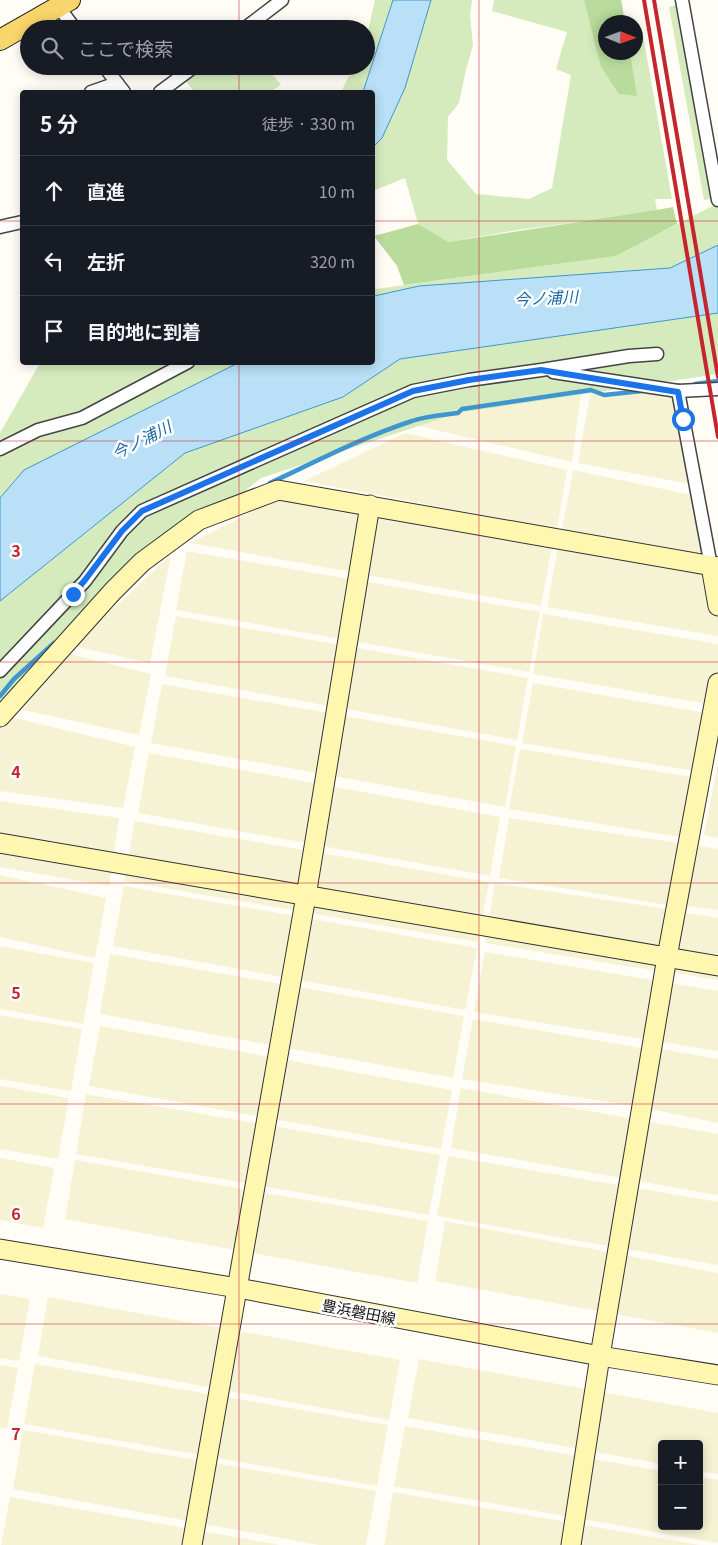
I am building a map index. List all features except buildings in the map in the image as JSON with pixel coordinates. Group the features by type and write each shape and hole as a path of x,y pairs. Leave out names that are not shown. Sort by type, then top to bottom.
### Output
{"main road":[{"path":"35,20 64,3"},
{"path":"0,40 20,28"}],"street":[{"path":"256,20 282,0"},
{"path":"682,0 718,200"},
{"path":"64,3 72,20"},
{"path":"111,75 121,88"},
{"path":"163,90 183,75"},
{"path":"106,90 121,88"},
{"path":"0,227 20,222"},
{"path":"0,671 85,580 122,531 142,511 413,391 469,380 629,356 657,354"},
{"path":"0,449 38,430 82,418 182,365"},
{"path":"541,370 678,392 718,389"},
{"path":"678,392 714,566 718,606"},
{"path":"0,717 113,591 142,562 199,520 278,490 714,566"},
{"path":"192,1545 306,896 370,505"},
{"path":"571,1545 600,1356 667,957 718,683"},
{"path":"0,843 718,966"},
{"name":"豊浜磐田線","path":"0,1249 238,1288 600,1356 718,1375"}],"shaded area":[{"path":"591,390 604,395 672,391 695,485 578,463"},
{"path":"581,392 572,462 406,423 558,395"},
{"path":"405,433 567,470 557,529 304,481"},
{"path":"573,470 697,496 709,555 562,530"},
{"path":"275,500 552,547 541,606 190,543"},
{"path":"558,547 713,575 718,606 718,636 547,607"},
{"path":"187,551 540,612 529,672 176,610"},
{"path":"171,555 150,663 73,646"},
{"path":"543,614 718,644 718,683 714,705 533,674"},
{"path":"176,616 528,678 517,740 165,676"},
{"path":"66,653 151,674 139,735 9,707"},
{"path":"533,683 712,714 701,772 522,743"},
{"path":"162,684 516,746 505,807 151,743"},
{"path":"3,715 135,747 123,808 0,791 0,719"},
{"path":"520,749 698,778 686,838 509,809"},
{"path":"149,753 500,817 490,876 138,813"},
{"path":"718,762 718,838 704,835"},
{"path":"0,801 119,818 109,886 0,867"},
{"path":"509,818 685,844 674,906 499,878"},
{"path":"135,821 489,882 478,942 124,881"},
{"path":"690,844 718,849 718,910 680,905"},
{"path":"0,875 106,898 95,958 0,937"},
{"path":"495,883 673,910 663,972 485,943"},
{"path":"124,886 477,948 465,1010 113,946"},
{"path":"680,912 718,918 718,980 669,972"},
{"path":"0,946 94,963 83,1024 0,1009"},
{"path":"485,952 718,991 718,1051 474,1012"},
{"path":"110,954 464,1016 453,1078 100,1014"},
{"path":"0,1015 82,1029 71,1091 0,1079"},
{"path":"473,1019 652,1050 641,1107 462,1079"},
{"path":"100,1026 452,1090 441,1149 89,1086"},
{"path":"656,1048 718,1059 718,1123 645,1108"},
{"path":"0,1086 69,1098 58,1159 0,1149"},
{"path":"461,1088 718,1134 718,1195 451,1148"},
{"path":"86,1094 440,1155 429,1215 76,1154"},
{"path":"448,1156 718,1202 718,1265 437,1216"},
{"path":"0,1158 54,1168 43,1228 0,1220"},
{"path":"75,1160 428,1221 417,1283 65,1219"},
{"path":"445,1221 718,1273 718,1333 435,1281"},
{"path":"0,1294 30,1299 19,1361 0,1358"},
{"path":"48,1297 400,1360 389,1420 38,1356"},
{"path":"419,1359 718,1413 718,1474 703,1472 703,1440 658,1440 658,1463 408,1418"},
{"path":"35,1364 388,1425 377,1486 24,1424"},
{"path":"0,1365 18,1368 7,1429 0,1428"},
{"path":"405,1426 658,1470 658,1530 703,1530 703,1478 718,1480 718,1543 394,1486"},
{"path":"23,1430 376,1491 366,1545 319,1545 13,1489"},
{"path":"393,1492 700,1545 384,1545"},
{"path":"10,1497 280,1545 1,1545"}],"green space":[{"path":"375,0 472,0 470,16 473,45 459,103 448,117 447,160 476,194 529,199 552,188 571,75 556,69 567,32 492,11 494,0 621,0 624,15 598,15 598,60 643,60 643,36 672,199 655,199 657,210 646,213 517,230 448,242 419,227 405,178 375,190 375,90 342,90 350,75 375,75 375,20 370,20"},
{"path":"584,0 621,0 624,15 598,15 598,55"},
{"path":"683,3 718,198 704,200 669,7"},
{"path":"599,60 631,60 637,96 619,94 601,67"},
{"path":"273,75 281,85 272,90 192,90 182,76"},
{"path":"718,203 718,374 458,413 261,478 148,571 0,719 0,433 39,365 375,365 375,287 376,289 616,256"},
{"path":"673,207 677,224 616,256 404,285 397,266 375,237 375,236 418,224 448,242"}],"water":[{"path":"393,0 431,0 405,88 382,138 375,145 375,90 364,90 369,75 375,75 375,55"},
{"name":"今ノ浦川","path":"718,245 718,313 400,359 343,397 185,453 0,601 0,498 24,470 234,365 375,365 375,296 419,286 670,268"}],"waterway":[{"path":"695,384 718,381"},
{"path":"270,483 358,442 417,419 458,413 462,409 591,390 604,395 642,391"},
{"path":"0,696 14,679 54,643"}],"railway":[{"path":"644,0 718,437"},
{"path":"654,0 718,377"}],"route":[{"path":"73,594 122,531 142,511 413,391 469,380 541,370 678,392 683,419"}]}
